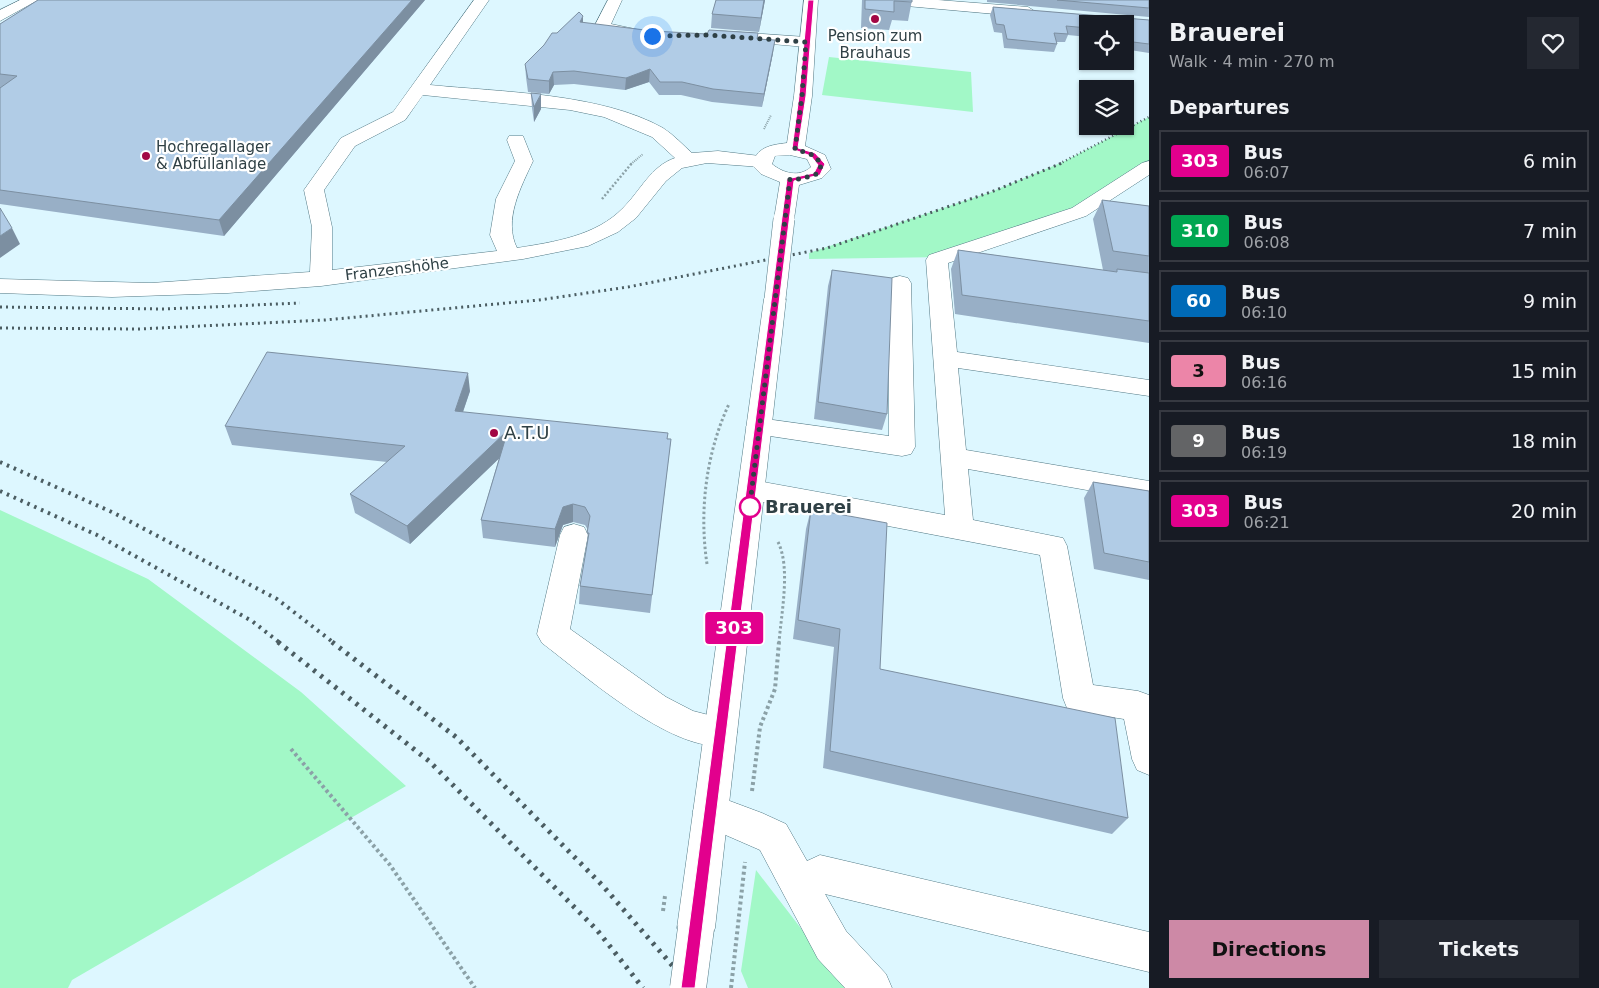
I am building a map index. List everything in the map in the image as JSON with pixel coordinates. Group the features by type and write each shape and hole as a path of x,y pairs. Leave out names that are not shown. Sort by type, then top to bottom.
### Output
{"main road":[{"path":"0,16 32,0"},
{"path":"321,279 322,227 314,190 348,142 399,116 482,0"},
{"path":"616,0 602,27 652,36"},
{"path":"795,149 811,0"},
{"path":"884,0 1041,13"},
{"path":"707,35 806,42"},
{"path":"419,89 570,104 608,112 633,120 658,133 688,159"},
{"path":"510,255 500,235 506,198 524,161 516,140"},
{"path":"795,149 813,155 822,164 821,170 810,177 790,179 772,174 762,165 762,161 769,152 795,149"},
{"name":"Franzenshöhe","path":"0,286 113,290 210,286 321,279 510,255 582,241 609,230 629,214 669,167 688,159 706,156 762,161"},
{"path":"960,528 937,260 1079,212 1149,167"},
{"path":"688,988 720,732 764,492 760,426 790,179"},
{"path":"946,257 994,264"},
{"path":"760,426 902,447 900,283"},
{"path":"944,358 1149,388"},
{"path":"953,457 1149,491"},
{"path":"764,492 1054,546 1079,698 1138,706 1149,759"},
{"path":"574,535 553,634 654,707 687,724 720,732"},
{"path":"711,811 749,825 772,837 832,945 872,988"},
{"path":"820,874 1149,952"}],"path":[{"path":"731,988 760,727 776,689 784,575 783,552 776,536 764,492"},
{"path":"292,749 390,865 475,988"}],"green space":[{"path":"829,57 971,72 973,112 822,95"},
{"path":"1149,117 1149,167 1079,212 946,257 809,259 809,253 991,192 1063,162 1115,135 1134,135 1134,125"},
{"path":"0,510 148,579 301,692 406,786 72,980 68,988 0,988"},
{"path":"756,870 813,944 853,988 748,988 741,971"}],"building":[{"name":"Hochregallager & Abfüllanlage","path":"38,0 412,0 219,220 0,190 0,88 17,76 0,74 0,24"},
{"path":"716,0 764,0 761,18 712,14"},
{"path":"865,0 912,0 912,2 894,1 894,12 865,9"},
{"path":"1057,0 1149,0 1149,8"},
{"path":"993,7 1089,15 1079,15 1079,27 1066,26 1068,34 1054,33 1057,44 1007,39 1004,25 996,24"},
{"path":"579,12 583,16 580,22 653,31 707,34 709,30 758,33 757,39 775,40 764,94 713,89 682,82 660,82 650,69 626,78 574,71 553,72 549,81 528,79 525,64 544,45 552,33 557,33"},
{"path":"1134,19 1149,20 1149,44 1134,42"},
{"path":"531,93 541,94 534,107"},
{"path":"1102,200 1149,206 1149,256 1113,251"},
{"path":"0,208 12,228 0,236"},
{"path":"958,250 1117,272 1117,269 1149,273 1149,321 962,295"},
{"path":"832,270 892,278 887,414 818,402"},
{"path":"267,352 468,373 455,411 668,433 667,439 671,439 652,595 580,586 589,533 587,533 590,516 585,507 573,504 563,507 555,529 481,520 508,430 407,526 350,494 405,446 225,426"},
{"path":"1093,482 1149,491 1149,562 1104,553"},
{"path":"811,509 887,523 880,669 1115,718 1128,818 830,751 840,629 798,620"}],"railway":[{"path":"1059,164 1149,117"},
{"path":"0,328 139,329 325,320 539,300 628,287 827,248 991,192 1062,163"},
{"path":"0,307 165,309 300,303"},
{"path":"0,462 114,513 277,599 334,643"},
{"path":"0,491 97,535 252,621 280,643"},
{"path":"278,642 429,761 597,930 643,988"},
{"path":"332,642 456,737 602,885 692,988"}],"bus line":[{"name":"303","path":"688,988 790,179 801,179 817,174 821,170 822,164 813,155 795,149 811,0"}],"place":[{"name":"Pension zum Brauhaus","path":"875,19"},
{"name":"Hochregallager & Abfüllanlage","path":"146,156"},
{"name":"A.T.U","path":"494,433"},
{"name":"Brauerei","path":"750,507"}],"route":[{"path":"652,36 707,35 806,42 802,96 795,149 813,155 822,164 821,170 817,174 801,179 790,179 749,512 750,507"}]}
